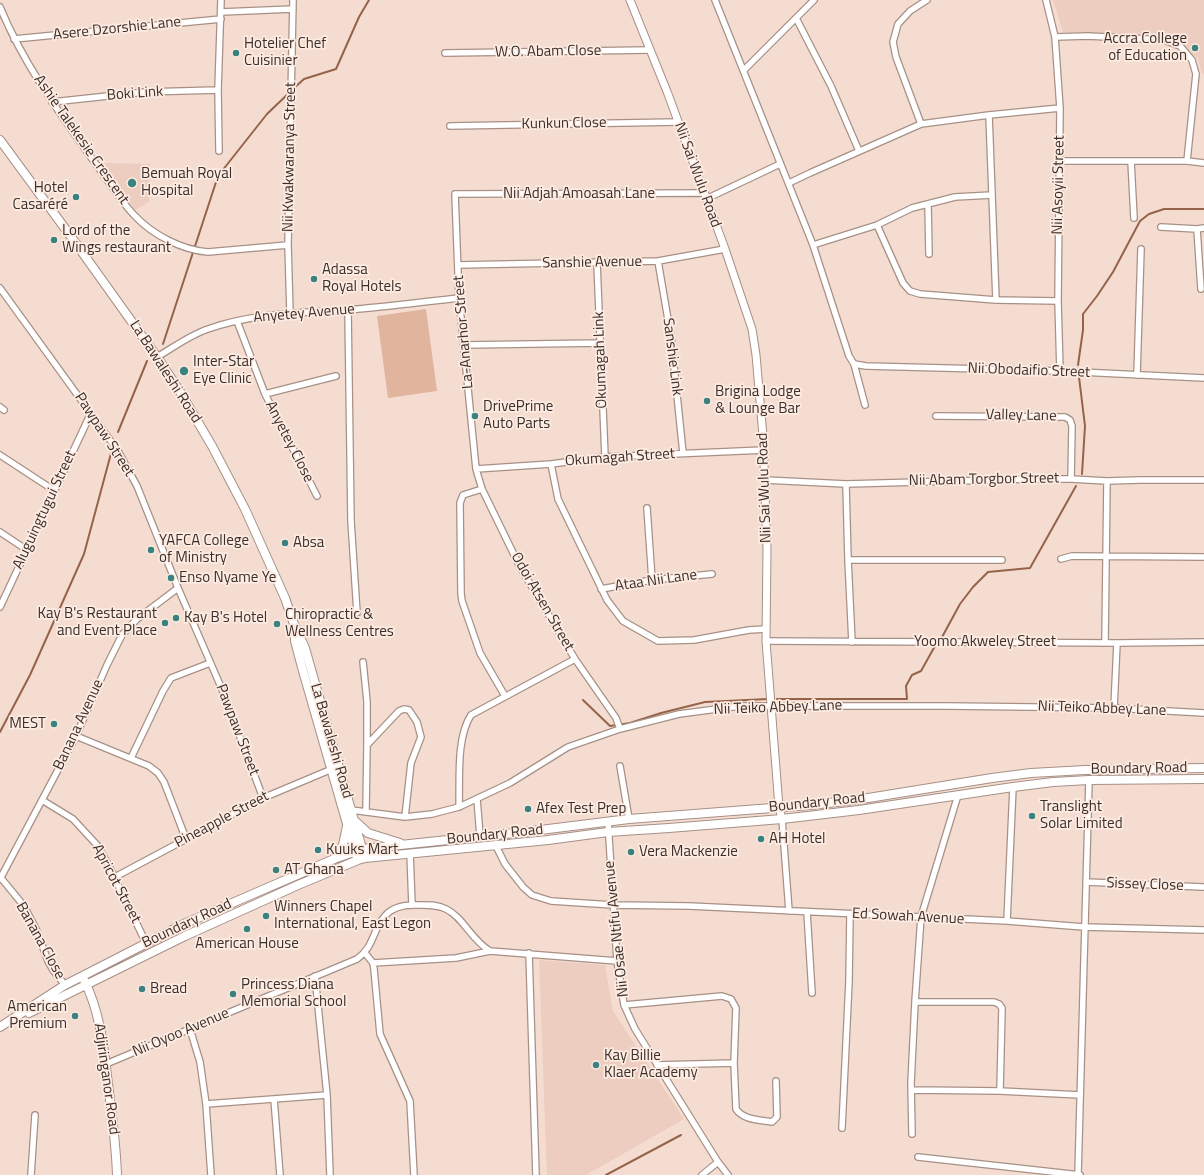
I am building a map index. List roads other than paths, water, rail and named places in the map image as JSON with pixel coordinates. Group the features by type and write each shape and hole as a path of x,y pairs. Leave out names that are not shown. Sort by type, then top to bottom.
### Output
{"main road":[{"name":"La Bawaleshi Road","path":"0,140 157,357 212,446 241,502 283,593 294,624 305,648 351,810 351,822"},
{"name":"La Bawaleshi Road","path":"294,624 295,641 303,671 332,769 351,822 361,859"},
{"name":"Boundary Road","path":"0,1027 82,975 146,943 193,920 358,850 630,819 862,799 1031,773 1085,770 1204,768"},
{"name":"Boundary Road","path":"15,1018 30,1013 86,984 235,913 361,859 495,844 548,840 608,832 782,819 859,810 1053,782 1089,780 1204,779"},
{"path":"334,859 343,845 351,822 368,834 404,845"},
{"name":"Adjiringanor Road","path":"82,975 97,1015 106,1064 115,1133 117,1175"}],"street":[{"path":"219,151 218,90 221,0"},
{"name":"Nii Kwakwaranya Street","path":"290,313 288,245 293,0"},
{"name":"Nii Sai Wulu Road","path":"630,0 678,122 725,249 752,329 756,354 764,450 767,549 766,641 779,807 782,819"},
{"path":"715,0 813,245 849,356 854,364 865,405"},
{"path":"744,70 814,0"},
{"path":"921,124 896,57 893,42 898,24 910,11 927,0"},
{"name":"Nii Asoyii Street","path":"1046,0 1055,37 1060,108 1058,301 1060,371"},
{"name":"Ashie Talekesie Crescent","path":"0,7 14,39 52,102 135,216 154,232 196,251 208,252 288,245"},
{"path":"221,12 293,9"},
{"path":"796,18 831,86 858,151"},
{"name":"Asere Dzorshie Lane","path":"14,39 221,19"},
{"path":"1055,37 1088,36 1164,40 1180,46 1192,60 1196,74 1187,161"},
{"name":"W.O. Abam Close","path":"445,53 650,50"},
{"name":"Boki Link","path":"52,102 145,92 218,90"},
{"path":"789,183 921,124 988,115 1060,108"},
{"path":"988,115 996,300"},
{"name":"Kunkun Close","path":"450,126 678,122"},
{"path":"1060,161 1187,161 1204,163"},
{"path":"1131,161 1134,218"},
{"path":"705,196 780,164"},
{"name":"Nii Adjah Amoasah Lane","path":"455,194 705,196"},
{"name":"La-Anarhor Street","path":"455,194 459,298 465,345 476,469"},
{"path":"813,245 877,225 912,208 955,197 992,195"},
{"path":"928,204 929,254"},
{"path":"877,225 902,283 910,291 920,294 996,300 1058,301"},
{"path":"1161,227 1204,228"},
{"path":"1197,228 1201,289"},
{"name":"Sanshie Avenue","path":"458,265 658,261 725,249"},
{"path":"1137,375 1141,249"},
{"name":"Sanshie Link","path":"658,261 671,337 683,453"},
{"name":"Okumagah Link","path":"597,263 605,457"},
{"name":"Pawpaw Street","path":"0,288 118,451 137,486 210,663 263,798"},
{"name":"Anyetey Avenue","path":"157,357 182,341 207,329 237,320 290,313 348,310 459,298"},
{"path":"348,310 351,521 357,613"},
{"name":"Anyetey Close","path":"237,320 265,394 317,496"},
{"path":"465,345 600,343"},
{"name":"Nii Obodaifio Street","path":"854,364 866,366 1060,371 1204,378"},
{"path":"265,394 336,376"},
{"name":"Aluguingtugui Street","path":"0,607 91,413"},
{"name":"Valley Lane","path":"936,416 1065,417 1070,420 1072,426 1071,479"},
{"name":"Okumagah Street","path":"476,469 551,464 605,457 764,450"},
{"path":"0,455 55,491"},
{"path":"551,464 558,500 607,600 624,622 658,641 694,640 749,630 766,629"},
{"name":"Odoi Atsen Street","path":"476,469 482,489 520,567 575,659 616,718 620,727"},
{"name":"Nii Abam Torgbor Street","path":"765,480 846,484 1030,479 1071,479 1106,482 1140,480 1204,480"},
{"path":"1105,642 1106,482"},
{"path":"846,484 852,642"},
{"path":"482,489 463,495 460,503 461,593 462,601 480,653 505,696"},
{"path":"647,508 652,580"},
{"path":"0,532 27,550"},
{"path":"1061,559 1072,556 1204,557"},
{"path":"848,560 1002,560"},
{"name":"Ataa Nii Lane","path":"602,589 652,580 712,574"},
{"name":"Banana Avenue","path":"0,878 76,736 107,665 122,635 136,619 178,588"},
{"name":"Yoomo Akweley Street","path":"766,641 1204,642"},
{"path":"1114,708 1117,643"},
{"path":"459,807 461,756 464,730 471,715 575,659"},
{"path":"363,662 367,701 366,812"},
{"path":"131,758 163,691 171,678 210,663"},
{"name":"Nii Teiko Abbey Lane","path":"351,810 405,817 432,814 459,807 510,783 568,747 620,727 679,714 740,706 1114,708 1204,714"},
{"path":"367,745 399,711 404,709 409,710 417,722 421,737 411,763 405,817"},
{"path":"76,736 150,766 158,773 164,782 186,839"},
{"path":"620,766 630,819"},
{"name":"Pineapple Street","path":"114,877 263,798 332,769"},
{"path":"1078,1175 1089,780"},
{"path":"1006,921 1013,787"},
{"path":"912,1134 911,1083 921,917 958,795"},
{"path":"477,799 480,836"},
{"name":"Apricot Street","path":"42,800 73,819 97,845 146,943"},
{"path":"782,819 789,911"},
{"name":"Nii Osae Ntifu Avenue","path":"608,822 612,905 617,961 624,1005 635,1030 718,1162 728,1175"},
{"name":"Ed Sowah Avenue","path":"495,844 505,864 523,888 532,895 551,901 612,905 689,906 1006,921 1084,927 1204,930"},
{"path":"410,853 412,905"},
{"name":"Banana Close","path":"0,878 24,906 36,929 48,961 65,985"},
{"name":"Sissey Close","path":"1086,882 1203,887"},
{"path":"414,1175 410,1101 380,1034 373,963 365,953 385,915 398,907 412,905 431,905 446,909 456,917 479,943 490,951"},
{"path":"807,912 812,993"},
{"path":"842,1128 849,981 850,914"},
{"path":"373,963 456,958 490,951 617,961"},
{"name":"Nii Oyoo Avenue","path":"106,1064 357,959 365,953"},
{"path":"529,953 536,1175"},
{"path":"315,976 327,1095 330,1175"},
{"path":"624,1005 722,996 731,999 736,1008 734,1063 736,1109 739,1114 744,1117 772,1122 775,1120 777,1117 776,1081"},
{"path":"915,1002 994,1002 999,1004 1002,1008 1000,1091"},
{"path":"190,1029 200,1062 206,1104 211,1175"},
{"path":"657,1065 734,1063"},
{"path":"912,1090 1000,1091 1080,1095"},
{"path":"206,1104 327,1095"},
{"path":"274,1099 280,1175"},
{"path":"31,1175 35,1115"},
{"path":"918,1157 1081,1175"},
{"path":"702,1175 718,1162"}],"waterway":[{"path":"293,89 304,79 336,69 359,17 369,0"},
{"path":"163,344 218,176 267,114 290,92"},
{"path":"1078,365 1083,330 1083,314 1113,272 1140,221 1149,214 1164,209 1204,209"},
{"path":"118,432 147,361"},
{"path":"1079,377 1085,426 1082,474"},
{"path":"0,732 30,675 84,554 113,446"},
{"path":"941,639 960,604 973,587 988,572 1030,568 1076,486"},
{"path":"777,699 907,699 906,686 912,675 921,671 935,646"},
{"path":"583,700 610,726 630,723 661,713 705,702 768,699"},
{"path":"606,1175 681,1135"}],"place":[{"name":"Accra College of Education","path":"1195,48"},
{"name":"Hotelier Chef Cuisinier","path":"236,53"},
{"name":"Bemuah Royal Hospital","path":"132,183"},
{"name":"Hotel Casaréré","path":"76,197"},
{"name":"Lord of the Wings restaurant","path":"54,240"},
{"name":"Adassa Royal Hotels","path":"314,279"},
{"name":"Inter-Star Eye Clinic","path":"184,371"},
{"name":"Brigina Lodge & Lounge Bar","path":"707,401"},
{"name":"DrivePrime Auto Parts","path":"475,416"},
{"name":"Absa","path":"285,543"},
{"name":"YAFCA College of Ministry","path":"151,550"},
{"name":"Enso Nyame Ye","path":"171,578"},
{"name":"Kay B's Hotel","path":"176,618"},
{"name":"Kay B's Restaurant and Event Place","path":"165,623"},
{"name":"Chiropractic & Wellness Centres","path":"277,624"},
{"name":"MEST","path":"54,724"},
{"name":"Afex Test Prep","path":"528,809"},
{"name":"Translight Solar Limited","path":"1032,816"},
{"name":"AH Hotel","path":"761,839"},
{"name":"Kuuks Mart","path":"318,850"},
{"name":"Vera Mackenzie","path":"631,852"},
{"name":"AT Ghana","path":"276,870"},
{"name":"Winners Chapel International, East Legon","path":"266,916"},
{"name":"American House","path":"247,929"},
{"name":"Bread","path":"142,989"},
{"name":"Princess Diana Memorial School","path":"233,994"},
{"name":"American Premium","path":"75,1016"},
{"name":"Kay Billie Klaer Academy","path":"596,1065"}]}
